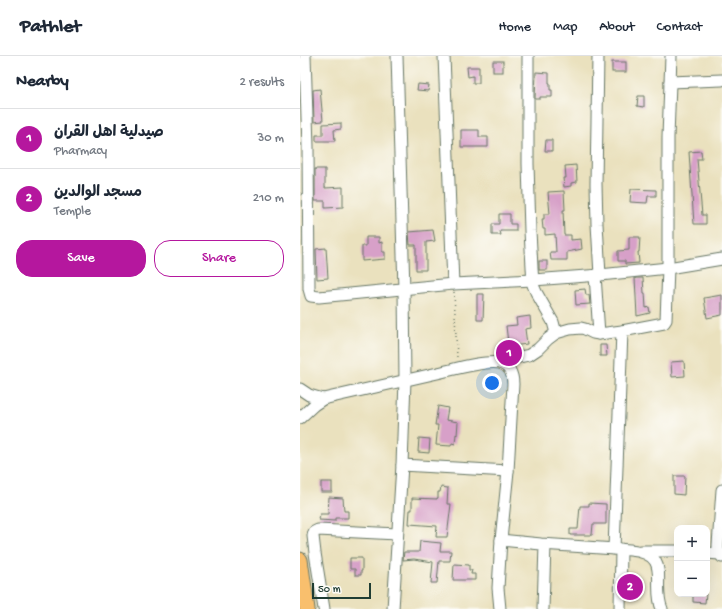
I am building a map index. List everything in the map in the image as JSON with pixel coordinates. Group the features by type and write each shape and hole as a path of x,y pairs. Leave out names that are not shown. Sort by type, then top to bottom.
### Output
{"highway":[{"path":"300,560 307,609"}],"street":[{"path":"305,56 308,147 309,289 311,296 319,297 453,284 598,275 668,268 722,259"},
{"path":"394,609 406,380 398,56"},
{"path":"444,56 453,284"},
{"path":"528,56 528,156 533,280 534,289 551,318 556,333"},
{"path":"598,56 596,184 599,334"},
{"path":"300,418 323,399 457,368 488,362 497,362 534,353 556,333 570,329 585,329 599,334 664,323 666,320 668,268 668,137 671,56"},
{"path":"670,82 722,80"},
{"path":"620,609 617,549 622,331"},
{"path":"497,362 506,366 513,380 508,471 498,588 500,609"},
{"path":"300,389 309,395 323,399"},
{"path":"402,465 508,471"},
{"path":"710,553 721,555 718,545 722,490"},
{"path":"324,609 315,553 314,532 318,530 397,534"},
{"path":"501,540 641,551 674,551"},
{"path":"543,609 545,544"},
{"path":"641,551 652,557 658,566 662,609"}],"path":[{"path":"453,284 457,368"}],"building":[{"path":"493,61 503,61 503,72 493,72"},
{"path":"612,62 626,62 626,72 612,72"},
{"path":"467,67 479,67 479,83 473,83 473,76 468,77"},
{"path":"536,72 549,73 549,83 550,90 552,90 552,97 540,97 540,99 535,99"},
{"path":"418,84 429,85 428,91 417,90"},
{"path":"320,89 323,121 314,122 313,90"},
{"path":"638,96 644,96 644,107 637,106"},
{"path":"341,123 341,129 334,130 335,141 316,141 316,135 323,135 323,124"},
{"path":"461,130 479,130 479,137 488,137 488,147 461,147"},
{"path":"546,140 552,140 552,151 545,151"},
{"path":"701,151 702,159 697,159 702,215 706,215 706,224 694,224 689,152"},
{"path":"576,165 577,182 571,183 571,186 564,187 563,178 566,178 565,166"},
{"path":"315,169 325,169 325,188 343,187 343,207 325,208 325,201 315,201"},
{"path":"631,189 656,190 656,196 648,196 647,203 630,202"},
{"path":"564,191 564,235 571,235 571,240 581,239 582,249 567,252 567,260 551,260 550,252 556,252 555,234 545,235 542,219 544,219 544,214 550,214 548,192"},
{"path":"499,214 510,214 510,224 516,224 516,231 500,231 501,235 492,235 492,224 499,224"},
{"path":"433,230 435,241 426,242 426,270 416,270 416,245 410,245 409,232"},
{"path":"366,237 379,237 379,243 382,242 382,252 385,252 385,259 362,261 362,246 366,246"},
{"path":"629,237 640,237 638,252 639,263 625,264 625,261 618,261 618,251 629,250"},
{"path":"326,248 328,278 317,279 316,249"},
{"path":"539,261 547,261 547,270 539,270"},
{"path":"635,278 643,278 646,308 649,307 650,313 637,316"},
{"path":"585,289 586,295 589,295 590,304 576,305 575,290"},
{"path":"477,294 484,294 483,320 477,320"},
{"path":"722,295 722,315 707,318 704,298"},
{"path":"530,316 531,328 525,329 527,344 512,346 512,349 504,351 502,344 508,343 506,326 517,325 516,318"},
{"path":"600,345 606,345 607,356 600,356"},
{"path":"684,361 685,376 672,377 671,362"},
{"path":"438,406 448,408 446,420 458,422 455,444 452,443 451,446 436,445 438,425 435,425"},
{"path":"419,438 430,439 429,453 418,452"},
{"path":"674,476 685,476 684,495 674,494"},
{"path":"321,482 332,482 332,492 321,492"},
{"path":"441,487 448,488 447,504 451,504 447,537 436,537 437,526 409,524 410,510 412,510 412,498 437,499 438,492 440,492"},
{"path":"329,497 343,498 344,511 348,511 348,518 335,518 335,521 319,520 320,514 328,514"},
{"path":"589,503 606,504 606,524 593,524 592,535 570,535 570,529 578,529 580,506 589,506"},
{"path":"420,541 441,543 440,551 451,551 450,561 439,561 437,583 431,583 433,562 414,559 403,560 404,552 419,552"},
{"path":"350,558 362,558 361,575 355,575 355,569 350,569"},
{"path":"454,564 469,565 469,570 472,570 471,574 475,574 475,580 453,580"},
{"path":"693,597 706,597 705,603 693,602"}],"place":[{"name":"صيدلية اهل القران","path":"509,353"},
{"name":"مسجد الوالدين","path":"630,587"}]}
